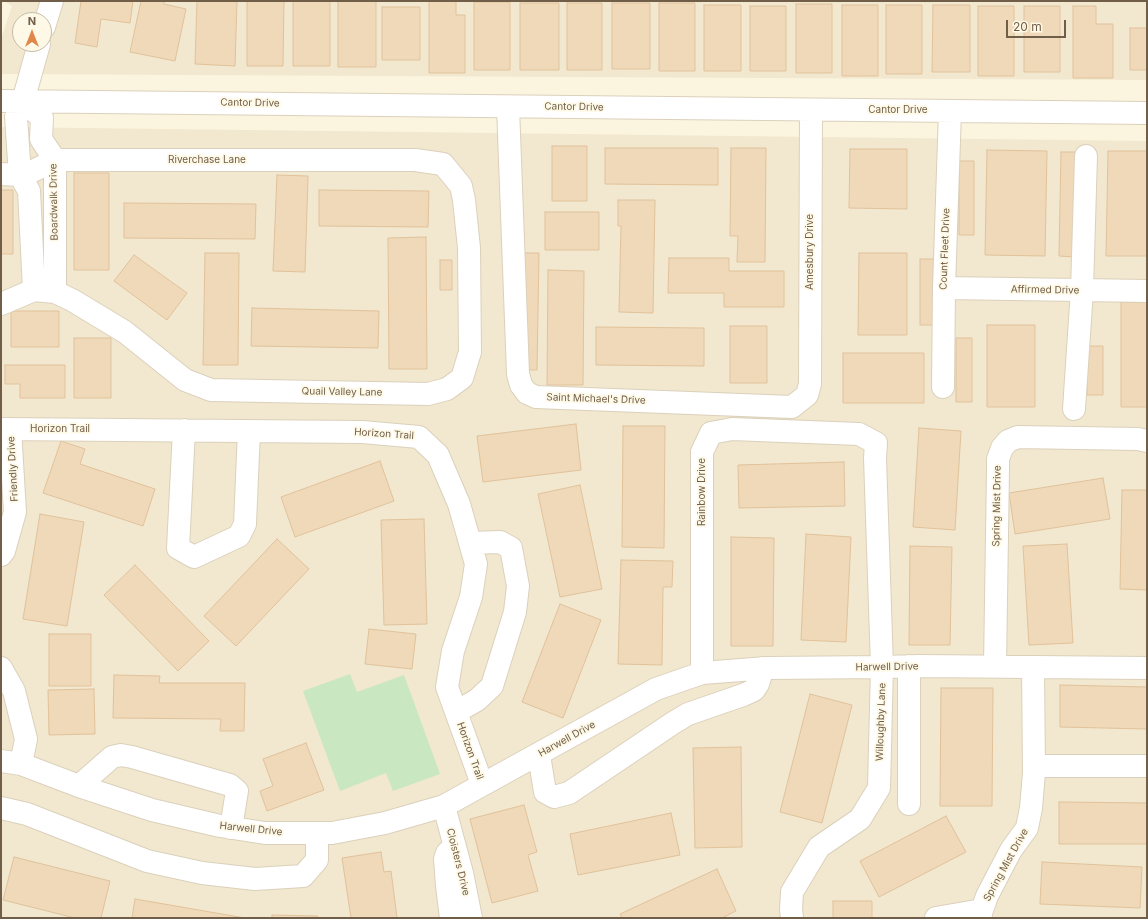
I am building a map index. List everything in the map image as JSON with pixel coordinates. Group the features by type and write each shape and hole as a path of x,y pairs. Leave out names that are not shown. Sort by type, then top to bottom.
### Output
{"street":[{"path":"49,12 52,1"},
{"path":"34,290 29,191 10,174 16,117 23,101 37,52"},
{"name":"Cantor Drive","path":"1,101 1147,113"},
{"name":"Boardwalk Drive","path":"23,101 42,118 41,139 54,160 55,292"},
{"name":"Saint Michael's Drive","path":"508,107 518,374 521,385 528,393 536,397 792,406 807,395"},
{"name":"Amesbury Drive","path":"807,395 810,384 811,110"},
{"name":"Count Fleet Drive","path":"942,387 950,111"},
{"path":"1074,409 1082,290 1086,156"},
{"name":"Riverchase Lane","path":"10,174 31,172 54,160 415,160"},
{"name":"Quail Valley Lane","path":"1,304 34,290 55,292 72,300 124,332 185,380 211,390 428,394 447,389 462,378 470,352 469,248 464,200 461,186 443,164 415,160"},
{"name":"Affirmed Drive","path":"944,288 1147,291"},
{"name":"Horizon Trail","path":"6,429 362,432 419,437 438,456 459,504 476,564 471,597 453,652 446,687 482,784"},
{"name":"Friendly Drive","path":"1,555 4,551 15,512 6,429"},
{"name":"Rainbow Drive","path":"702,673 702,452 711,432 732,429 859,434 876,444"},
{"path":"184,430 178,548 194,557 239,536 246,524 249,431"},
{"name":"Spring Mist Drive","path":"995,666 998,460 1002,448 1008,441 1018,438 1138,439 1147,441"},
{"name":"Willoughby Lane","path":"792,918 792,892 819,847 860,819 879,788 882,667 875,466 876,444"},
{"path":"456,712 477,700 492,686 515,612 518,586 511,548 500,542 470,543"},
{"path":"909,666 909,804"},
{"name":"Harwell Drive","path":"11,762 152,810 231,828 265,833 332,833 385,823 444,806 482,784 539,755 656,689 702,673 763,668 909,666 1147,668"},
{"name":"Spring Mist Drive","path":"981,914 987,896 1011,850 1027,828 1034,766 1033,667"},
{"path":"1,668 14,691 26,739 11,762"},
{"path":"539,755 546,792 554,797 569,793 688,714 754,690 758,684 763,668"},
{"path":"79,786 112,757 121,755 132,757 230,785 237,791 231,828"},
{"path":"1034,766 1147,766"},
{"name":"Cloisters Drive","path":"444,806 462,873 471,918"},
{"path":"1,808 27,814 147,860 202,873 255,879 303,876 317,860 317,833"},
{"path":"450,918 446,886 445,859 447,852 455,846"},
{"path":"936,918 981,914"}],"shaded area":[{"path":"4,1 1147,1 1147,80 1,74 1,39 12,6"},
{"path":"1,127 1147,141 1147,918 1,918"}],"green space":[{"path":"350,674 357,692 404,675 440,774 393,791 386,773 340,791 303,691"}],"building":[{"path":"81,1 133,1 130,23 101,19 97,47 75,43"},
{"path":"141,1 164,1 164,4 186,9 175,61 130,52"},
{"path":"197,1 237,1 235,66 195,64"},
{"path":"247,1 284,1 283,66 247,66"},
{"path":"293,1 330,1 330,66 293,66"},
{"path":"338,1 376,1 376,67 338,67"},
{"path":"429,1 456,1 456,15 465,15 465,73 429,73"},
{"path":"474,2 510,2 510,70 474,70"},
{"path":"520,3 559,3 559,70 520,70"},
{"path":"567,3 602,3 602,70 567,70"},
{"path":"612,3 650,3 650,69 612,69"},
{"path":"659,3 695,3 695,71 659,71"},
{"path":"796,4 832,4 832,73 796,73"},
{"path":"704,5 741,5 741,71 704,71"},
{"path":"842,5 878,5 878,76 842,76"},
{"path":"886,5 922,5 922,74 886,74"},
{"path":"933,5 970,5 970,72 932,72"},
{"path":"750,6 786,6 786,71 750,71"},
{"path":"978,6 1014,6 1014,76 978,76"},
{"path":"1024,6 1060,6 1060,72 1024,72"},
{"path":"1073,6 1096,6 1096,24 1113,24 1113,78 1073,78"},
{"path":"382,7 420,7 420,60 382,60"},
{"path":"1130,28 1147,28 1147,70 1130,70"},
{"path":"552,146 587,146 587,201 552,201"},
{"path":"605,148 718,148 718,185 605,184"},
{"path":"731,148 766,148 765,262 737,262 738,236 730,236"},
{"path":"850,149 907,149 907,209 849,208"},
{"path":"987,150 1047,151 1045,256 985,255"},
{"path":"1108,151 1147,151 1147,256 1106,256"},
{"path":"1061,152 1077,152 1075,257 1059,256"},
{"path":"959,161 974,161 974,235 959,235"},
{"path":"74,173 109,173 109,270 74,270"},
{"path":"277,175 308,176 305,272 273,271"},
{"path":"1,190 13,190 13,254 1,254"},
{"path":"319,190 429,191 428,227 319,226"},
{"path":"618,200 655,200 653,313 619,312 621,226 618,226"},
{"path":"124,203 256,204 255,239 124,238"},
{"path":"545,212 599,212 599,250 545,250"},
{"path":"426,237 427,369 389,369 388,238"},
{"path":"205,253 239,253 238,365 203,365"},
{"path":"523,253 539,253 537,370 522,370"},
{"path":"859,253 907,253 907,335 858,335"},
{"path":"134,255 187,293 167,320 114,281"},
{"path":"669,258 729,258 729,271 784,271 784,307 724,307 724,293 668,293"},
{"path":"920,259 938,259 938,325 920,325"},
{"path":"440,260 452,260 452,290 440,290"},
{"path":"548,270 584,271 583,385 547,385"},
{"path":"1121,302 1147,302 1147,407 1121,407"},
{"path":"252,308 379,311 378,348 251,346"},
{"path":"11,311 59,311 59,347 11,347"},
{"path":"987,325 1035,325 1035,407 987,407"},
{"path":"730,326 767,326 767,383 730,383"},
{"path":"596,327 704,328 704,366 596,365"},
{"path":"74,338 111,338 111,398 74,398"},
{"path":"956,338 972,338 972,402 956,402"},
{"path":"1087,346 1103,346 1103,395 1087,395"},
{"path":"843,353 924,353 924,403 843,403"},
{"path":"5,365 65,365 65,398 20,398 20,384 5,384"},
{"path":"576,424 581,470 483,482 477,436"},
{"path":"623,426 665,426 664,548 622,547"},
{"path":"919,428 961,431 955,530 913,527"},
{"path":"61,441 85,449 80,464 155,489 143,526 43,493"},
{"path":"380,461 394,501 295,537 281,497"},
{"path":"844,462 845,506 739,508 738,465"},
{"path":"1103,478 1110,519 1015,534 1009,493"},
{"path":"580,485 602,589 560,597 538,494"},
{"path":"1122,490 1147,490 1147,590 1120,589"},
{"path":"40,514 84,522 67,626 23,619"},
{"path":"424,519 427,624 384,625 381,520"},
{"path":"806,534 851,537 846,642 801,640"},
{"path":"731,537 774,538 773,646 731,646"},
{"path":"277,539 309,569 236,646 204,616"},
{"path":"1067,544 1073,643 1029,645 1023,546"},
{"path":"910,546 952,547 950,645 909,645"},
{"path":"621,560 673,561 672,587 663,587 662,665 618,664"},
{"path":"135,565 209,641 178,671 104,595"},
{"path":"560,604 601,620 563,718 522,702"},
{"path":"369,629 416,634 412,669 365,664"},
{"path":"49,634 91,634 91,686 49,686"},
{"path":"114,675 160,676 159,683 245,683 244,731 220,731 221,719 113,718"},
{"path":"1060,685 1147,687 1147,729 1060,727"},
{"path":"941,688 993,688 992,806 940,806"},
{"path":"94,689 95,734 49,735 48,690"},
{"path":"810,694 852,705 822,823 780,812"},
{"path":"306,743 324,790 267,811 260,791 273,786 263,759"},
{"path":"741,747 742,847 695,848 693,748"},
{"path":"1059,802 1147,803 1147,844 1059,844"},
{"path":"524,805 537,852 528,855 538,891 492,903 470,819"},
{"path":"671,813 680,855 578,875 570,834"},
{"path":"946,816 966,852 879,897 860,861"},
{"path":"381,852 384,872 391,871 397,918 351,918 342,858"},
{"path":"14,857 110,881 101,918 75,918 3,900"},
{"path":"1042,862 1142,867 1140,908 1040,904"},
{"path":"717,869 736,911 722,918 622,918 620,914"},
{"path":"135,899 245,918 132,918"},
{"path":"833,901 872,901 872,918 833,918"},
{"path":"272,915 318,916 318,918 272,918"}]}
